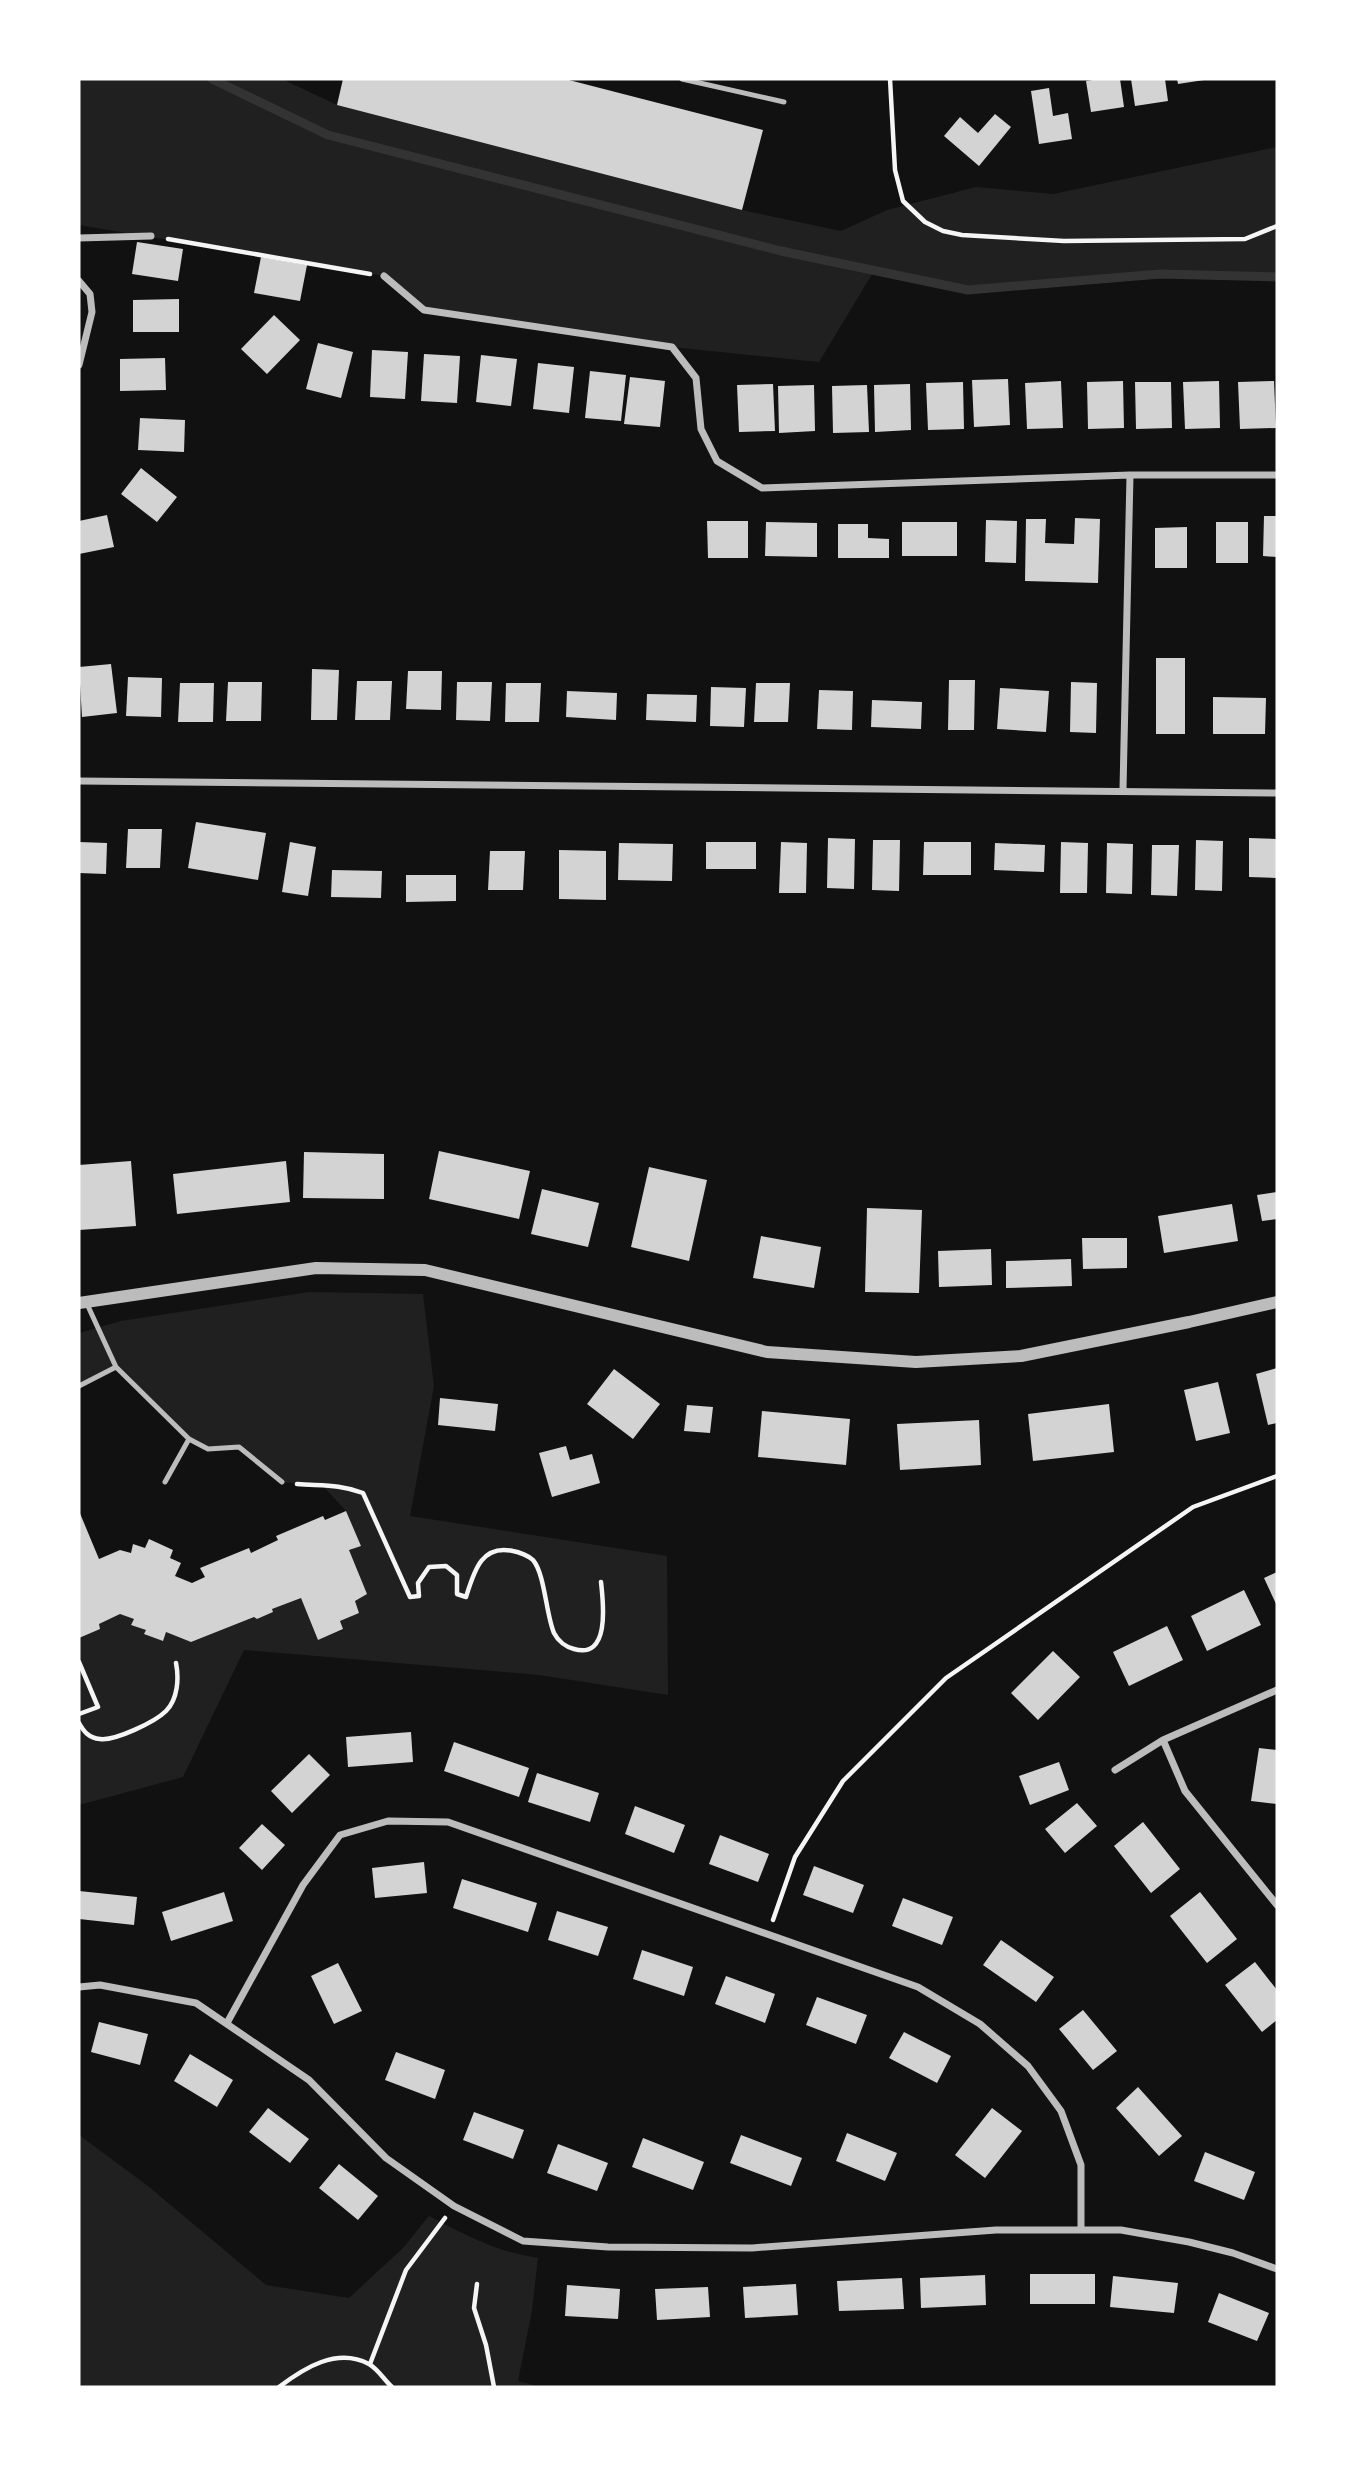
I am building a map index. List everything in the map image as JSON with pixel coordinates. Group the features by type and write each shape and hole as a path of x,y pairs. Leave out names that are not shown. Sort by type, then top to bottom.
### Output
{"street":[{"path":"79,238 151,236"},
{"path":"384,276 424,310 672,347 696,378 701,429 718,461 762,488 1130,475 1277,475"},
{"path":"79,281 90,294 92,313 79,365"},
{"path":"1123,789 1130,475"},
{"path":"79,781 1123,789 1277,793"},
{"path":"82,1302 316,1268 425,1270 767,1352 916,1362 1021,1356 1277,1301"},
{"path":"1115,1770 1163,1740 1277,1690"},
{"path":"1163,1740 1185,1791 1277,1905"},
{"path":"227,2023 303,1885 340,1836 388,1821 448,1822 918,1987 981,2024 1028,2066 1061,2111 1081,2165 1081,2230"},
{"path":"79,1987 100,1985 196,2003 309,2080 386,2158 454,2206 523,2241 608,2247 752,2248 996,2230 1121,2230 1189,2242 1233,2253 1277,2269"}],"lane":[{"path":"682,79 784,102"},
{"path":"82,1302 116,1367 189,1439 208,1449 239,1447 282,1482"},
{"path":"79,1386 116,1367"},
{"path":"165,1482 189,1439"}],"path":[{"path":"890,79 895,170 903,201 925,222 943,231 962,235 1064,241 1245,239 1277,226"},
{"path":"151,236 384,276"},
{"path":"769,1933 795,1857 843,1782 946,1678 1193,1507 1277,1476"},
{"path":"282,1482 342,1485 363,1493 410,1597 419,1596 418,1583 429,1567 446,1566 457,1575 457,1594 466,1597 483,1558 499,1548 533,1559 555,1634 564,1645 578,1651 596,1644 604,1624 601,1582"},
{"path":"79,1662 97,1707 79,1714"},
{"path":"79,1723 86,1734 101,1740 116,1737 154,1719 167,1710 175,1694 179,1676 176,1663"},
{"path":"79,1682 86,1679"},
{"path":"370,2364 406,2270 454,2206"},
{"path":"477,2284 474,2308 486,2345 494,2387"},
{"path":"279,2387 302,2370 344,2357 370,2364 392,2387"}],"shaded area":[{"path":"79,79 282,79 337,105 742,210 841,231 887,210 976,187 1053,194 1277,147 1277,277 1160,274 968,290 874,271 819,362 672,347 424,310 384,276 79,225"},
{"path":"309,1292 423,1294 434,1386 410,1516 667,1556 668,1695 539,1675 244,1650 183,1777 79,1805 79,1638 99,1629 99,1624 120,1614 134,1619 131,1625 166,1632 191,1642 254,1617 257,1619 273,1612 272,1609 301,1598 318,1640 343,1630 340,1621 359,1613 355,1601 367,1594 349,1550 360,1545 346,1511 323,1486 282,1482 239,1447 208,1449 189,1439 116,1367 79,1386 79,1333 121,1321"},
{"path":"79,2135 148,2186 266,2285 349,2298 403,2248 429,2216 495,2247 538,2258 532,2311 518,2381 540,2387 79,2387"}],"building":[{"path":"343,79 565,79 763,130 742,210 337,105"},
{"path":"1120,79 1124,107 1091,112 1086,81"},
{"path":"1131,79 1165,79 1168,101 1135,106"},
{"path":"1177,79 1204,79 1204,80 1178,84"},
{"path":"1049,88 1053,116 1068,113 1072,139 1039,144 1031,91"},
{"path":"995,114 1011,127 979,166 944,136 960,117 978,133"},
{"path":"137,242 183,249 178,281 132,274"},
{"path":"261,257 307,265 300,301 254,293"},
{"path":"179,299 179,332 133,332 133,300"},
{"path":"274,315 300,340 267,374 241,349"},
{"path":"318,343 353,352 341,398 306,389"},
{"path":"372,350 408,352 405,399 370,397"},
{"path":"424,354 460,356 457,403 421,401"},
{"path":"481,355 517,359 511,406 476,402"},
{"path":"165,358 166,390 120,391 120,359"},
{"path":"538,363 574,367 569,413 533,409"},
{"path":"590,371 626,375 621,421 585,418"},
{"path":"630,377 665,381 660,427 624,424"},
{"path":"1008,379 1010,425 974,427 972,380"},
{"path":"1061,381 1063,428 1027,429 1025,383"},
{"path":"1123,381 1124,428 1088,429 1087,382"},
{"path":"1219,381 1220,428 1185,429 1183,382"},
{"path":"1274,381 1276,428 1240,429 1238,382"},
{"path":"963,382 964,429 928,430 926,383"},
{"path":"1135,382 1171,382 1172,428 1136,429"},
{"path":"773,384 775,431 739,432 737,385"},
{"path":"910,384 911,430 875,432 874,385"},
{"path":"814,385 815,431 779,433 778,386"},
{"path":"867,385 869,432 833,433 832,386"},
{"path":"140,418 185,420 184,452 138,450"},
{"path":"141,468 177,497 157,522 121,494"},
{"path":"107,515 114,547 79,554 79,521"},
{"path":"1264,516 1277,516 1277,557 1263,556"},
{"path":"1075,518 1100,519 1098,583 1025,581 1026,519 1046,519 1045,543 1074,544"},
{"path":"986,520 1017,521 1016,563 985,562"},
{"path":"707,521 748,521 748,558 708,558"},
{"path":"766,522 817,523 817,557 765,556"},
{"path":"902,522 957,522 957,556 902,556"},
{"path":"1216,522 1248,522 1248,563 1216,563"},
{"path":"838,524 868,524 868,538 889,539 889,558 838,558"},
{"path":"1187,527 1187,568 1155,568 1155,528"},
{"path":"1156,658 1185,658 1185,734 1156,734"},
{"path":"111,664 117,713 82,717 79,667"},
{"path":"312,669 339,670 337,720 311,720"},
{"path":"408,671 442,671 441,710 406,709"},
{"path":"128,677 162,678 161,717 126,716"},
{"path":"949,680 975,680 974,730 948,730"},
{"path":"357,681 392,681 390,720 355,720"},
{"path":"228,682 262,682 261,721 226,721"},
{"path":"457,682 492,682 490,721 456,720"},
{"path":"1071,682 1097,683 1096,733 1070,732"},
{"path":"180,683 214,683 213,722 178,722"},
{"path":"506,683 541,683 539,722 505,722"},
{"path":"756,683 790,683 788,722 754,722"},
{"path":"711,687 746,688 744,727 710,726"},
{"path":"1000,688 1049,691 1046,732 997,729"},
{"path":"819,690 853,691 852,730 817,729"},
{"path":"567,691 617,693 616,720 566,717"},
{"path":"647,694 697,695 696,722 646,720"},
{"path":"1213,697 1266,698 1265,734 1213,734"},
{"path":"872,700 922,702 921,729 871,727"},
{"path":"196,822 266,833 258,880 188,868"},
{"path":"128,829 162,829 160,868 126,868"},
{"path":"828,838 855,839 854,889 827,888"},
{"path":"1249,838 1277,839 1277,878 1249,877"},
{"path":"873,840 900,840 899,891 872,890"},
{"path":"1196,840 1223,841 1222,891 1195,890"},
{"path":"79,842 107,843 106,874 79,873"},
{"path":"290,842 316,847 308,896 282,892"},
{"path":"706,842 756,842 756,869 706,869"},
{"path":"781,842 807,843 806,893 779,893"},
{"path":"924,842 971,842 971,875 923,875"},
{"path":"1061,842 1088,843 1087,893 1060,893"},
{"path":"619,843 673,844 672,881 618,880"},
{"path":"995,843 1045,845 1044,872 994,870"},
{"path":"1107,843 1133,844 1132,894 1106,893"},
{"path":"1152,845 1179,845 1177,896 1151,895"},
{"path":"559,850 606,851 606,900 559,899"},
{"path":"490,851 525,851 523,890 488,890"},
{"path":"332,870 382,871 381,898 331,897"},
{"path":"406,875 456,875 456,901 406,902"},
{"path":"439,1151 530,1171 519,1219 429,1199"},
{"path":"304,1152 384,1154 384,1199 303,1198"},
{"path":"131,1161 136,1226 79,1230 79,1165"},
{"path":"286,1161 290,1202 177,1214 173,1174"},
{"path":"649,1167 707,1180 689,1261 631,1247"},
{"path":"542,1189 599,1203 588,1247 531,1234"},
{"path":"1277,1192 1277,1219 1262,1221 1257,1195"},
{"path":"1232,1204 1238,1241 1164,1253 1158,1216"},
{"path":"867,1208 922,1210 919,1293 865,1292"},
{"path":"761,1236 821,1247 814,1288 753,1278"},
{"path":"1082,1238 1127,1238 1127,1268 1083,1269"},
{"path":"991,1249 992,1285 939,1287 938,1251"},
{"path":"1071,1259 1072,1286 1006,1288 1006,1261"},
{"path":"1277,1368 1277,1423 1268,1425 1256,1374"},
{"path":"614,1369 660,1404 633,1439 587,1404"},
{"path":"1218,1382 1230,1433 1196,1441 1184,1390"},
{"path":"440,1398 498,1404 495,1431 438,1425"},
{"path":"1109,1404 1114,1452 1033,1461 1028,1414"},
{"path":"687,1405 713,1407 710,1433 684,1431"},
{"path":"762,1411 850,1419 846,1465 758,1457"},
{"path":"979,1420 981,1465 900,1470 897,1424"},
{"path":"566,1446 570,1460 592,1454 600,1483 552,1497 539,1453"},
{"path":"79,1511 99,1559 120,1550 131,1553 133,1544 145,1548 149,1539 173,1550 170,1558 181,1563 175,1576 192,1583 205,1577 200,1568 249,1548 251,1553 278,1540 276,1536 323,1516 325,1520 346,1511 361,1546 349,1550 367,1594 355,1601 359,1613 340,1621 343,1629 318,1640 301,1598 272,1609 273,1612 257,1619 254,1617 191,1642 166,1632 163,1641 144,1634 146,1630 131,1625 134,1619 120,1614 99,1624 100,1629 79,1638"},
{"path":"1277,1572 1277,1606 1264,1578"},
{"path":"1244,1590 1261,1625 1207,1651 1191,1616"},
{"path":"1167,1626 1183,1660 1129,1686 1113,1652"},
{"path":"1053,1651 1080,1677 1038,1720 1011,1693"},
{"path":"411,1732 413,1762 348,1767 346,1737"},
{"path":"454,1742 529,1768 519,1797 444,1771"},
{"path":"1259,1748 1277,1750 1277,1804 1251,1801"},
{"path":"309,1754 330,1775 292,1813 271,1791"},
{"path":"1059,1762 1069,1790 1030,1805 1019,1776"},
{"path":"537,1773 599,1793 590,1822 528,1802"},
{"path":"1077,1803 1097,1826 1065,1853 1045,1829"},
{"path":"635,1806 685,1825 674,1853 625,1834"},
{"path":"1143,1822 1180,1869 1151,1893 1114,1846"},
{"path":"262,1824 285,1845 262,1870 239,1848"},
{"path":"720,1835 769,1854 758,1882 709,1864"},
{"path":"424,1862 427,1893 375,1898 372,1868"},
{"path":"814,1866 864,1885 853,1913 803,1895"},
{"path":"462,1879 537,1903 528,1932 453,1908"},
{"path":"79,1891 137,1897 134,1925 79,1919"},
{"path":"224,1892 233,1921 171,1941 162,1912"},
{"path":"1200,1892 1237,1939 1207,1963 1170,1916"},
{"path":"903,1898 953,1917 942,1945 892,1926"},
{"path":"557,1911 608,1927 598,1956 548,1940"},
{"path":"1001,1940 1054,1977 1036,2002 983,1965"},
{"path":"642,1950 693,1967 684,1996 633,1979"},
{"path":"1255,1962 1277,1990 1277,2020 1262,2032 1225,1985"},
{"path":"338,1963 362,2011 334,2024 311,1976"},
{"path":"726,1976 775,1994 765,2023 715,2004"},
{"path":"817,1997 867,2015 856,2044 806,2025"},
{"path":"1083,2010 1117,2051 1093,2070 1059,2029"},
{"path":"99,2022 148,2034 140,2065 91,2052"},
{"path":"904,2032 951,2056 937,2083 889,2058"},
{"path":"396,2052 445,2070 435,2099 385,2080"},
{"path":"190,2054 233,2080 217,2107 174,2081"},
{"path":"1138,2087 1182,2136 1159,2156 1116,2108"},
{"path":"268,2108 309,2139 290,2163 249,2132"},
{"path":"992,2108 1022,2131 985,2178 955,2155"},
{"path":"474,2112 524,2130 513,2159 463,2140"},
{"path":"847,2133 897,2153 885,2181 836,2161"},
{"path":"741,2135 802,2158 791,2186 730,2163"},
{"path":"643,2138 704,2162 693,2190 632,2167"},
{"path":"558,2144 608,2163 597,2191 547,2173"},
{"path":"1205,2152 1255,2172 1244,2200 1194,2181"},
{"path":"339,2164 378,2196 358,2220 319,2188"},
{"path":"1030,2274 1095,2274 1095,2304 1030,2304"},
{"path":"985,2275 986,2305 921,2308 920,2278"},
{"path":"1113,2276 1178,2283 1174,2313 1110,2307"},
{"path":"902,2278 904,2309 839,2311 837,2281"},
{"path":"796,2284 798,2315 745,2318 743,2287"},
{"path":"567,2285 620,2289 618,2319 565,2316"},
{"path":"708,2287 710,2317 657,2320 655,2289"},
{"path":"1219,2293 1269,2313 1257,2341 1208,2322"}],"waterway":[{"path":"212,79 328,135 781,251 968,290 1160,274 1277,277"}]}
